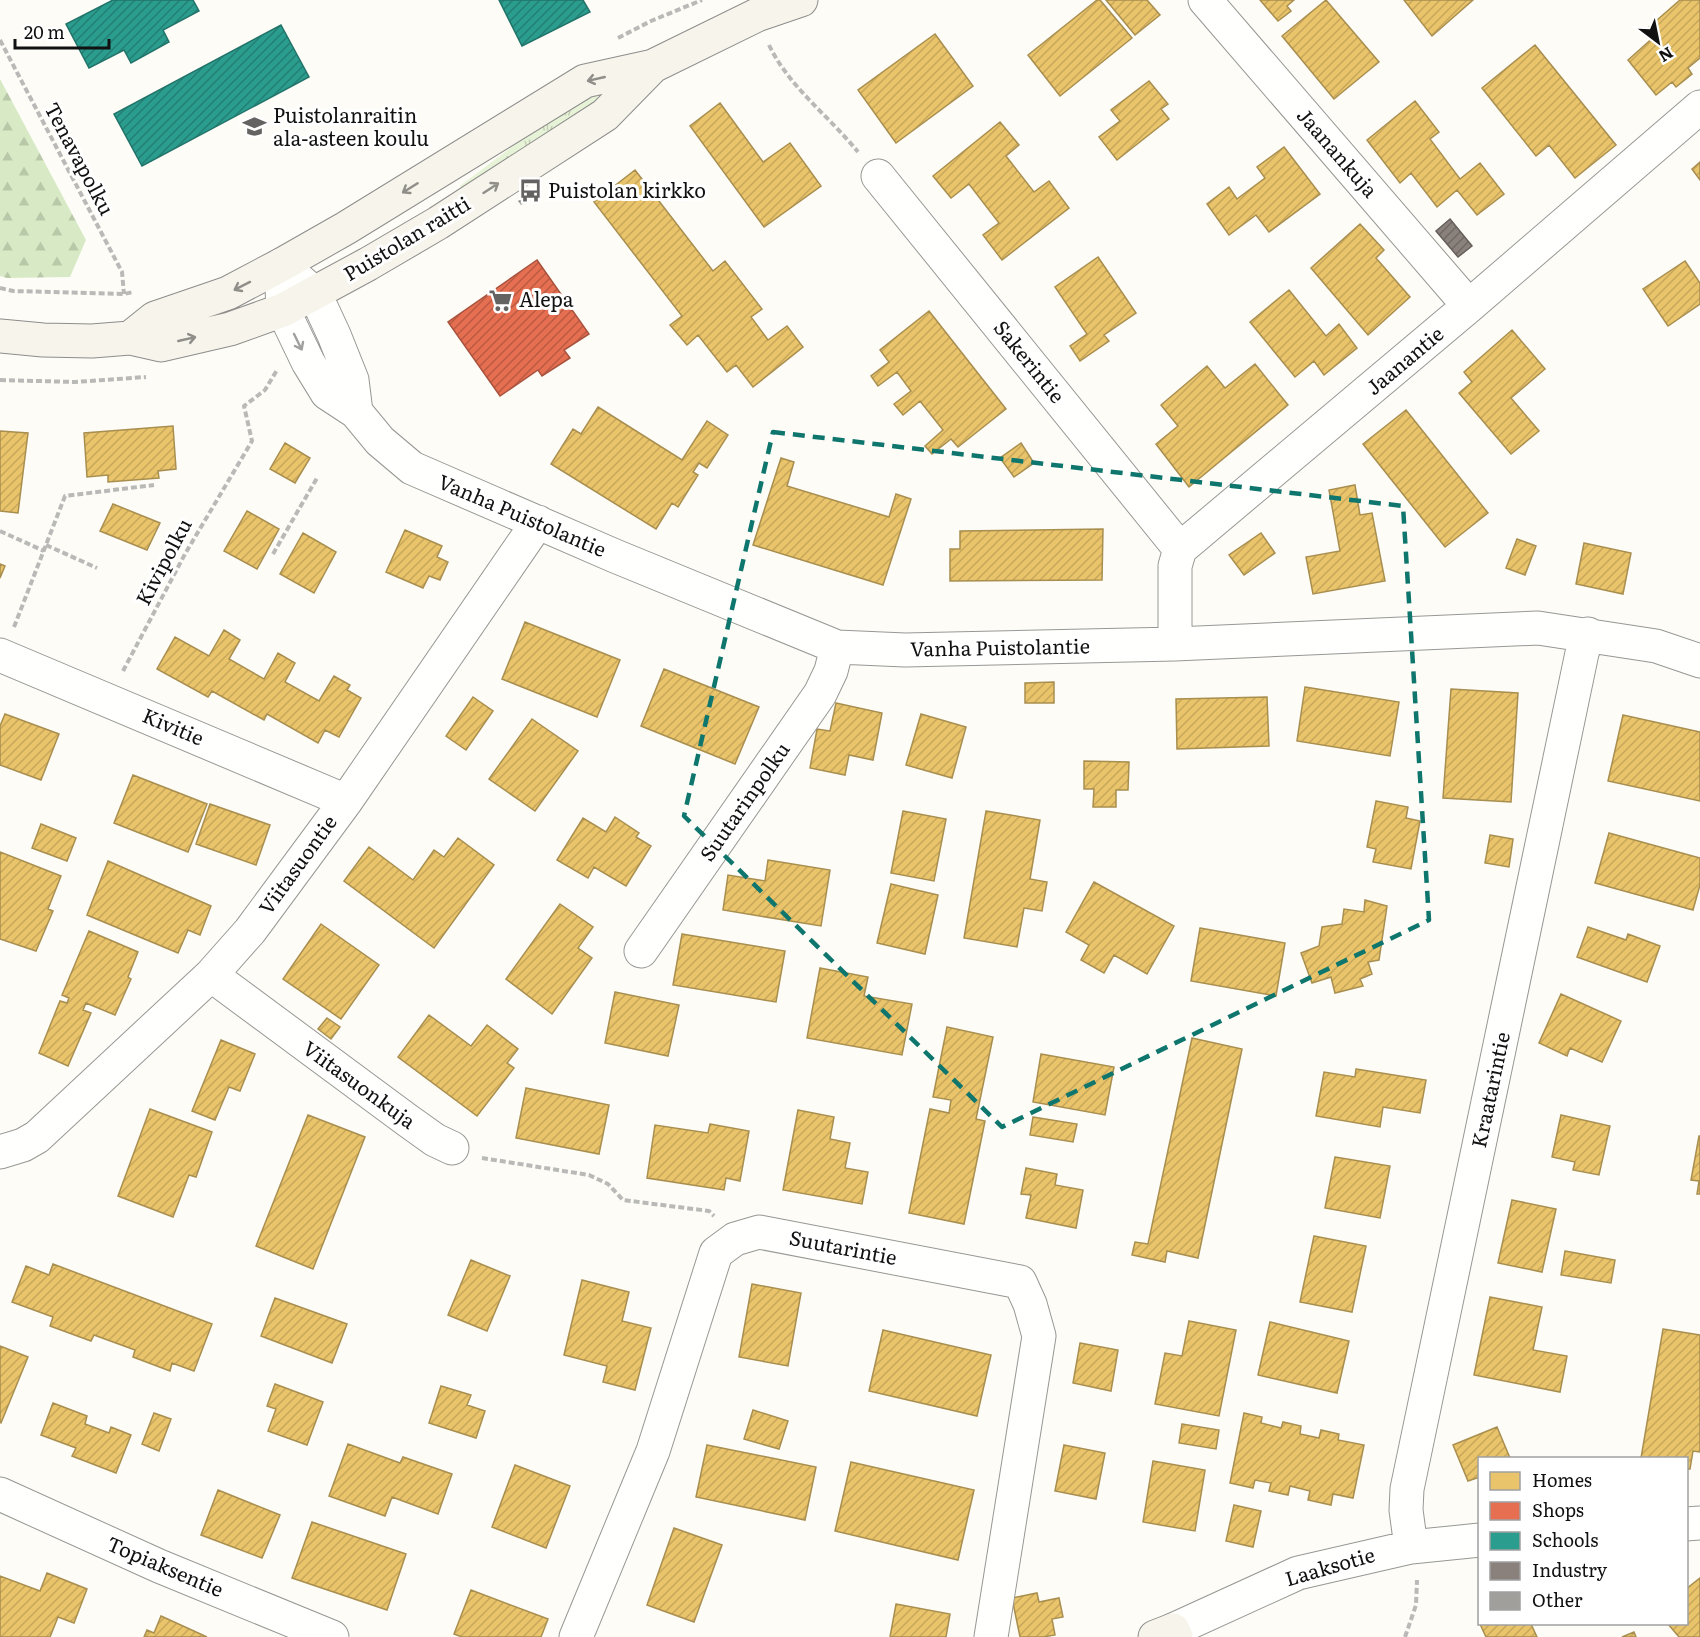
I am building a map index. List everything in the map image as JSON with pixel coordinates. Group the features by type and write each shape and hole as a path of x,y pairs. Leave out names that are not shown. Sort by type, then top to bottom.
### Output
{"main road":[{"name":"Puistolan raitti","path":"130,338 155,318 228,293 281,265 346,228 585,81 653,66 757,15 801,0"},
{"name":"Puistolan raitti","path":"0,336 92,341 130,338 160,345 230,330 283,310 438,223 605,115 653,66"}],"street":[{"name":"Jaanankuja","path":"1205,0 1469,306"},
{"name":"Jaanantie","path":"1180,549 1469,306 1700,107"},
{"name":"Sakerintie","path":"878,176 1180,549"},
{"path":"281,265 315,294 352,380 356,412"},
{"name":"Vanha Puistolantie","path":"281,265 283,310 308,362 327,393 356,412 380,441 412,468 615,556 837,647 905,650 1175,644 1538,628 1656,646 1700,661"},
{"name":"Viitasuontie","path":"0,1152 23,1145 37,1137 211,975 250,931 346,801 538,522"},
{"path":"1175,644 1175,566 1180,549"},
{"name":"Kraatarintie","path":"1414,1561 1406,1510 1407,1489 1582,653 1588,634"},
{"name":"Suutarinpolku","path":"641,951 820,694 831,671 837,647"},
{"name":"Kivitie","path":"1,656 346,801"},
{"name":"Viitasuonkuja","path":"211,975 407,1120 435,1140 452,1148"},
{"name":"Suutarintie","path":"735,1239 759,1232 1020,1282 1030,1304 1039,1336 991,1637"},
{"path":"576,1637 653,1451 716,1253 735,1239"},
{"name":"Topiaksentie","path":"0,1494 159,1566 332,1637"},
{"name":"Laaksotie","path":"1168,1634 1298,1573 1414,1561 1478,1540"}],"path":[{"name":"Tenavapolku","path":"0,40 122,272 124,294"},
{"path":"770,47 780,65 842,132 878,176"},
{"name":"Kivipolku","path":"108,700 185,554 252,441 244,406 266,390 278,367"},
{"path":"273,554 317,478"},
{"path":"1,656 65,496 154,485"},
{"path":"0,531 44,551"},
{"path":"46,545 97,568"},
{"path":"452,1148 468,1156 589,1175 608,1184 623,1200 709,1211 735,1239"},
{"path":"1405,1637 1416,1605 1414,1561"}],"highlighted area":[{"path":"773,432 1403,506 1429,920 1002,1127 684,816"}],"green space":[{"path":"0,79 86,240 70,277 7,278 0,276"},
{"path":"597,96 600,101 464,192 460,186 563,108 586,97"}],"building: Homes":[{"path":"1097,0 1100,0 1132,38 1060,96 1028,55"},
{"path":"1106,0 1147,0 1160,15 1135,35"},
{"path":"1260,0 1294,0 1287,6 1291,11 1278,21"},
{"path":"1326,0 1379,62 1334,99 1282,36"},
{"path":"1404,0 1473,0 1432,36"},
{"path":"1680,0 1700,0 1700,58 1688,68 1692,74 1676,87 1672,82 1656,95 1628,60 1656,35 1649,27"},
{"path":"935,34 973,86 896,143 858,90"},
{"path":"1535,45 1616,145 1575,178 1549,145 1536,156 1482,88"},
{"path":"1149,81 1168,104 1161,109 1169,119 1117,160 1099,137 1120,121 1111,110"},
{"path":"1415,101 1439,132 1430,139 1460,179 1480,163 1504,194 1477,215 1457,190 1437,207 1411,173 1400,183 1367,140"},
{"path":"720,103 763,162 790,143 821,186 764,227 690,126"},
{"path":"1000,122 1019,145 1006,156 1034,192 1049,181 1069,208 1002,260 983,235 999,223 969,184 951,198 933,176"},
{"path":"1284,147 1320,194 1269,232 1256,215 1229,235 1207,204 1229,187 1237,199 1265,178 1257,167"},
{"path":"1700,162 1700,180 1692,169"},
{"path":"635,170 713,271 725,261 762,309 751,317 768,340 787,326 803,347 753,387 736,365 727,372 698,335 687,345 670,325 682,316 594,202"},
{"path":"1360,224 1384,250 1376,258 1410,297 1368,335 1311,268"},
{"path":"1098,257 1136,313 1104,335 1109,341 1080,361 1070,346 1087,334 1055,287"},
{"path":"1685,261 1700,283 1700,304 1668,326 1643,289"},
{"path":"1289,290 1326,336 1339,324 1357,348 1324,375 1314,361 1295,377 1250,322"},
{"path":"929,311 1006,409 958,447 951,439 932,454 925,446 943,430 920,401 903,415 894,404 911,391 897,372 878,386 871,376 889,362 880,350"},
{"path":"1512,330 1545,369 1511,398 1539,431 1511,454 1459,393 1472,382 1464,372"},
{"path":"1255,364 1288,405 1189,487 1156,444 1178,426 1161,405 1207,366 1225,388"},
{"path":"598,407 682,460 707,421 728,435 707,468 699,463 693,472 698,475 678,507 672,503 656,529 551,464 573,429 581,434"},
{"path":"1406,410 1488,513 1445,547 1363,444"},
{"path":"173,426 176,469 158,471 159,478 108,482 108,475 87,477 84,433"},
{"path":"0,431 28,433 18,513 0,511"},
{"path":"285,443 310,458 295,483 270,469"},
{"path":"1021,443 1034,463 1014,477 1000,458"},
{"path":"781,458 794,462 787,486 889,517 896,494 911,499 883,585 753,545"},
{"path":"1355,485 1360,515 1372,513 1385,581 1313,594 1306,557 1340,551 1329,490"},
{"path":"113,504 160,523 147,550 100,531"},
{"path":"247,511 279,529 257,569 224,551"},
{"path":"1103,529 1102,580 950,581 950,549 960,549 960,531"},
{"path":"405,530 442,546 437,557 448,562 440,580 429,576 423,588 386,572"},
{"path":"303,533 336,552 314,593 280,574"},
{"path":"1261,533 1275,553 1244,575 1229,555"},
{"path":"1517,539 1536,546 1525,575 1506,568"},
{"path":"1584,543 1631,553 1623,594 1576,584"},
{"path":"0,564 5,566 0,578"},
{"path":"525,622 620,660 597,717 502,679"},
{"path":"224,630 240,640 229,659 264,679 278,653 295,663 285,682 319,701 334,676 350,685 347,690 361,698 339,737 325,730 318,743 267,714 264,720 212,691 208,697 157,669 175,637 209,656"},
{"path":"664,669 759,707 735,764 641,726"},
{"path":"1054,682 1054,703 1025,703 1025,683"},
{"path":"1305,687 1399,702 1390,756 1297,741"},
{"path":"1451,689 1518,693 1511,802 1443,798"},
{"path":"473,697 493,711 466,750 446,736"},
{"path":"1267,697 1269,746 1177,749 1176,699"},
{"path":"836,703 882,713 873,760 849,755 845,775 810,768 817,729 830,731"},
{"path":"5,714 59,734 41,780 0,765 0,726"},
{"path":"921,714 966,727 952,778 906,765"},
{"path":"1623,715 1700,732 1700,801 1608,781"},
{"path":"532,719 578,751 535,811 489,779"},
{"path":"1084,761 1129,762 1128,790 1116,790 1116,807 1093,807 1094,789 1084,789"},
{"path":"133,775 207,804 188,852 114,823"},
{"path":"1376,801 1408,807 1406,818 1420,821 1411,869 1373,862 1376,849 1367,847"},
{"path":"210,804 270,825 256,865 196,844"},
{"path":"903,811 946,819 934,881 891,873"},
{"path":"986,811 1040,820 1030,879 1047,882 1042,911 1024,908 1017,947 964,938"},
{"path":"615,817 639,833 636,837 651,846 626,886 594,867 588,878 557,860 583,818 606,832"},
{"path":"41,824 76,838 67,861 32,848"},
{"path":"1609,833 1700,858 1700,885 1693,910 1595,883"},
{"path":"1490,835 1513,839 1509,867 1485,863"},
{"path":"458,838 494,865 434,948 344,881 369,847 413,880 434,850 444,857"},
{"path":"0,852 61,876 48,909 53,911 36,951 0,939"},
{"path":"768,860 830,870 821,926 723,910 728,875 765,881"},
{"path":"108,861 211,906 200,935 188,930 178,953 87,915"},
{"path":"1094,882 1174,926 1147,974 1114,955 1104,973 1081,960 1089,945 1066,932"},
{"path":"891,884 938,895 925,954 877,943"},
{"path":"1365,900 1387,906 1379,960 1368,962 1372,974 1360,979 1363,986 1335,993 1331,977 1312,983 1301,953 1319,946 1322,927 1342,924 1344,909 1364,912"},
{"path":"560,904 593,927 578,948 592,958 552,1014 506,979"},
{"path":"321,924 379,965 341,1019 283,979"},
{"path":"1588,927 1626,940 1628,934 1660,946 1647,982 1577,957"},
{"path":"1200,928 1285,943 1276,996 1191,981"},
{"path":"89,931 138,952 128,977 131,979 115,1015 86,1003 83,1010 91,1013 68,1066 39,1053 60,1001 67,1003 69,998 62,995"},
{"path":"682,934 785,951 776,1002 673,985"},
{"path":"820,968 868,977 864,996 912,1004 902,1055 807,1038"},
{"path":"615,992 679,1005 668,1056 605,1043"},
{"path":"1561,994 1621,1021 1602,1062 1570,1048 1567,1056 1539,1043"},
{"path":"429,1015 471,1046 487,1025 518,1049 507,1063 514,1068 477,1116 398,1057"},
{"path":"327,1018 340,1027 331,1039 318,1029"},
{"path":"947,1027 993,1037 976,1119 985,1121 964,1224 909,1213 930,1109 949,1113 951,1100 933,1097"},
{"path":"1192,1038 1242,1049 1198,1258 1167,1251 1165,1262 1132,1255 1135,1242 1148,1244"},
{"path":"221,1040 255,1054 240,1091 229,1087 215,1120 192,1111"},
{"path":"1041,1054 1114,1067 1105,1115 1033,1102"},
{"path":"1356,1069 1426,1080 1420,1113 1383,1107 1380,1127 1316,1116 1324,1072 1355,1077"},
{"path":"526,1088 609,1105 599,1154 516,1138"},
{"path":"150,1109 212,1132 196,1177 189,1175 173,1217 118,1196"},
{"path":"798,1110 834,1117 830,1139 850,1143 845,1168 868,1172 862,1204 783,1190"},
{"path":"308,1115 365,1137 313,1269 256,1246"},
{"path":"1561,1115 1610,1126 1599,1175 1573,1170 1575,1162 1552,1157"},
{"path":"1033,1117 1077,1124 1073,1142 1030,1135"},
{"path":"710,1124 749,1131 740,1181 726,1178 724,1190 647,1178 655,1125 708,1133"},
{"path":"1699,1136 1700,1194 1697,1194 1699,1181 1691,1180"},
{"path":"1335,1157 1390,1166 1380,1218 1325,1208"},
{"path":"1026,1168 1057,1174 1055,1185 1083,1190 1076,1228 1026,1218 1031,1195 1021,1194"},
{"path":"1512,1200 1556,1209 1542,1272 1498,1263"},
{"path":"1314,1236 1366,1246 1352,1312 1300,1302"},
{"path":"1565,1251 1615,1260 1611,1283 1561,1275"},
{"path":"471,1260 510,1276 487,1331 448,1315"},
{"path":"53,1264 212,1324 194,1371 172,1363 170,1371 133,1357 135,1350 94,1335 91,1341 50,1326 53,1317 12,1302 26,1266 49,1275"},
{"path":"582,1280 629,1292 622,1321 651,1328 635,1390 603,1382 607,1366 564,1355"},
{"path":"752,1284 801,1293 788,1366 739,1357"},
{"path":"1490,1297 1542,1307 1533,1350 1567,1356 1560,1392 1474,1375"},
{"path":"275,1298 347,1324 332,1363 261,1336"},
{"path":"1189,1321 1236,1330 1219,1416 1155,1404 1165,1353 1182,1356"},
{"path":"1270,1322 1349,1341 1337,1393 1258,1375"},
{"path":"1663,1329 1700,1335 1700,1452 1693,1451 1690,1469 1688,1469 1688,1457 1641,1457"},
{"path":"883,1330 991,1355 977,1416 869,1391"},
{"path":"1080,1343 1118,1350 1111,1391 1073,1383"},
{"path":"0,1346 28,1357 1,1423 0,1422"},
{"path":"275,1384 323,1402 307,1445 268,1431 276,1409 267,1406"},
{"path":"441,1386 471,1395 467,1405 485,1411 476,1438 429,1423"},
{"path":"53,1403 87,1416 85,1424 109,1433 111,1427 131,1435 116,1473 72,1456 76,1448 41,1435"},
{"path":"753,1410 788,1421 779,1449 744,1439"},
{"path":"154,1413 171,1419 159,1451 142,1444"},
{"path":"1244,1413 1262,1417 1261,1423 1281,1428 1283,1422 1301,1426 1300,1434 1319,1438 1321,1430 1339,1434 1338,1440 1364,1445 1353,1498 1333,1494 1331,1505 1308,1500 1310,1491 1290,1486 1288,1495 1269,1491 1271,1483 1255,1480 1253,1488 1230,1483"},
{"path":"1182,1424 1219,1430 1216,1449 1179,1443"},
{"path":"1497,1427 1510,1457 1478,1457 1478,1478 1468,1481 1453,1445"},
{"path":"348,1444 400,1463 403,1457 452,1474 438,1514 392,1497 385,1516 329,1496"},
{"path":"707,1445 816,1467 805,1520 696,1497"},
{"path":"1064,1445 1105,1453 1096,1499 1055,1491"},
{"path":"1153,1461 1205,1470 1195,1531 1143,1522"},
{"path":"851,1462 974,1490 958,1560 835,1531"},
{"path":"515,1465 570,1486 546,1548 492,1527"},
{"path":"218,1490 280,1515 262,1558 201,1535"},
{"path":"1234,1505 1261,1511 1253,1547 1226,1541"},
{"path":"312,1522 406,1554 387,1610 292,1578"},
{"path":"674,1528 722,1545 694,1622 647,1605"},
{"path":"47,1573 87,1589 74,1623 58,1617 50,1637 0,1637 0,1576 40,1591"},
{"path":"1700,1578 1700,1637 1679,1637 1669,1625 1688,1625 1688,1587"},
{"path":"471,1590 548,1619 541,1637 462,1637 454,1634"},
{"path":"1037,1593 1039,1602 1059,1598 1063,1617 1052,1619 1055,1635 1020,1637 1012,1598"},
{"path":"896,1604 950,1614 946,1637 890,1637"},
{"path":"161,1616 207,1637 144,1637 147,1630 154,1633"},
{"path":"1480,1625 1531,1625 1537,1637 1486,1637"},
{"path":"1634,1632 1636,1637 1622,1637"}],"building: Shops":[{"path":"537,260 589,334 564,350 570,358 542,376 538,370 500,396 448,322"}],"building: Schools":[{"path":"113,0 193,0 199,11 163,30 169,42 131,63 124,50 89,68 66,24"},
{"path":"499,0 583,0 590,12 522,46"},
{"path":"281,25 309,77 142,166 114,114"}],"building: Industry":[{"path":"1450,219 1472,246 1458,257 1436,231"}],"building: Other":[{"path":"534,190 537,195 521,205 518,201"}],"place":[{"name":"Puistolanraitin ala-asteen koulu","path":"255,127"},
{"name":"Puistolan kirkko","path":"530,191"},
{"name":"Alepa","path":"501,300"}]}
